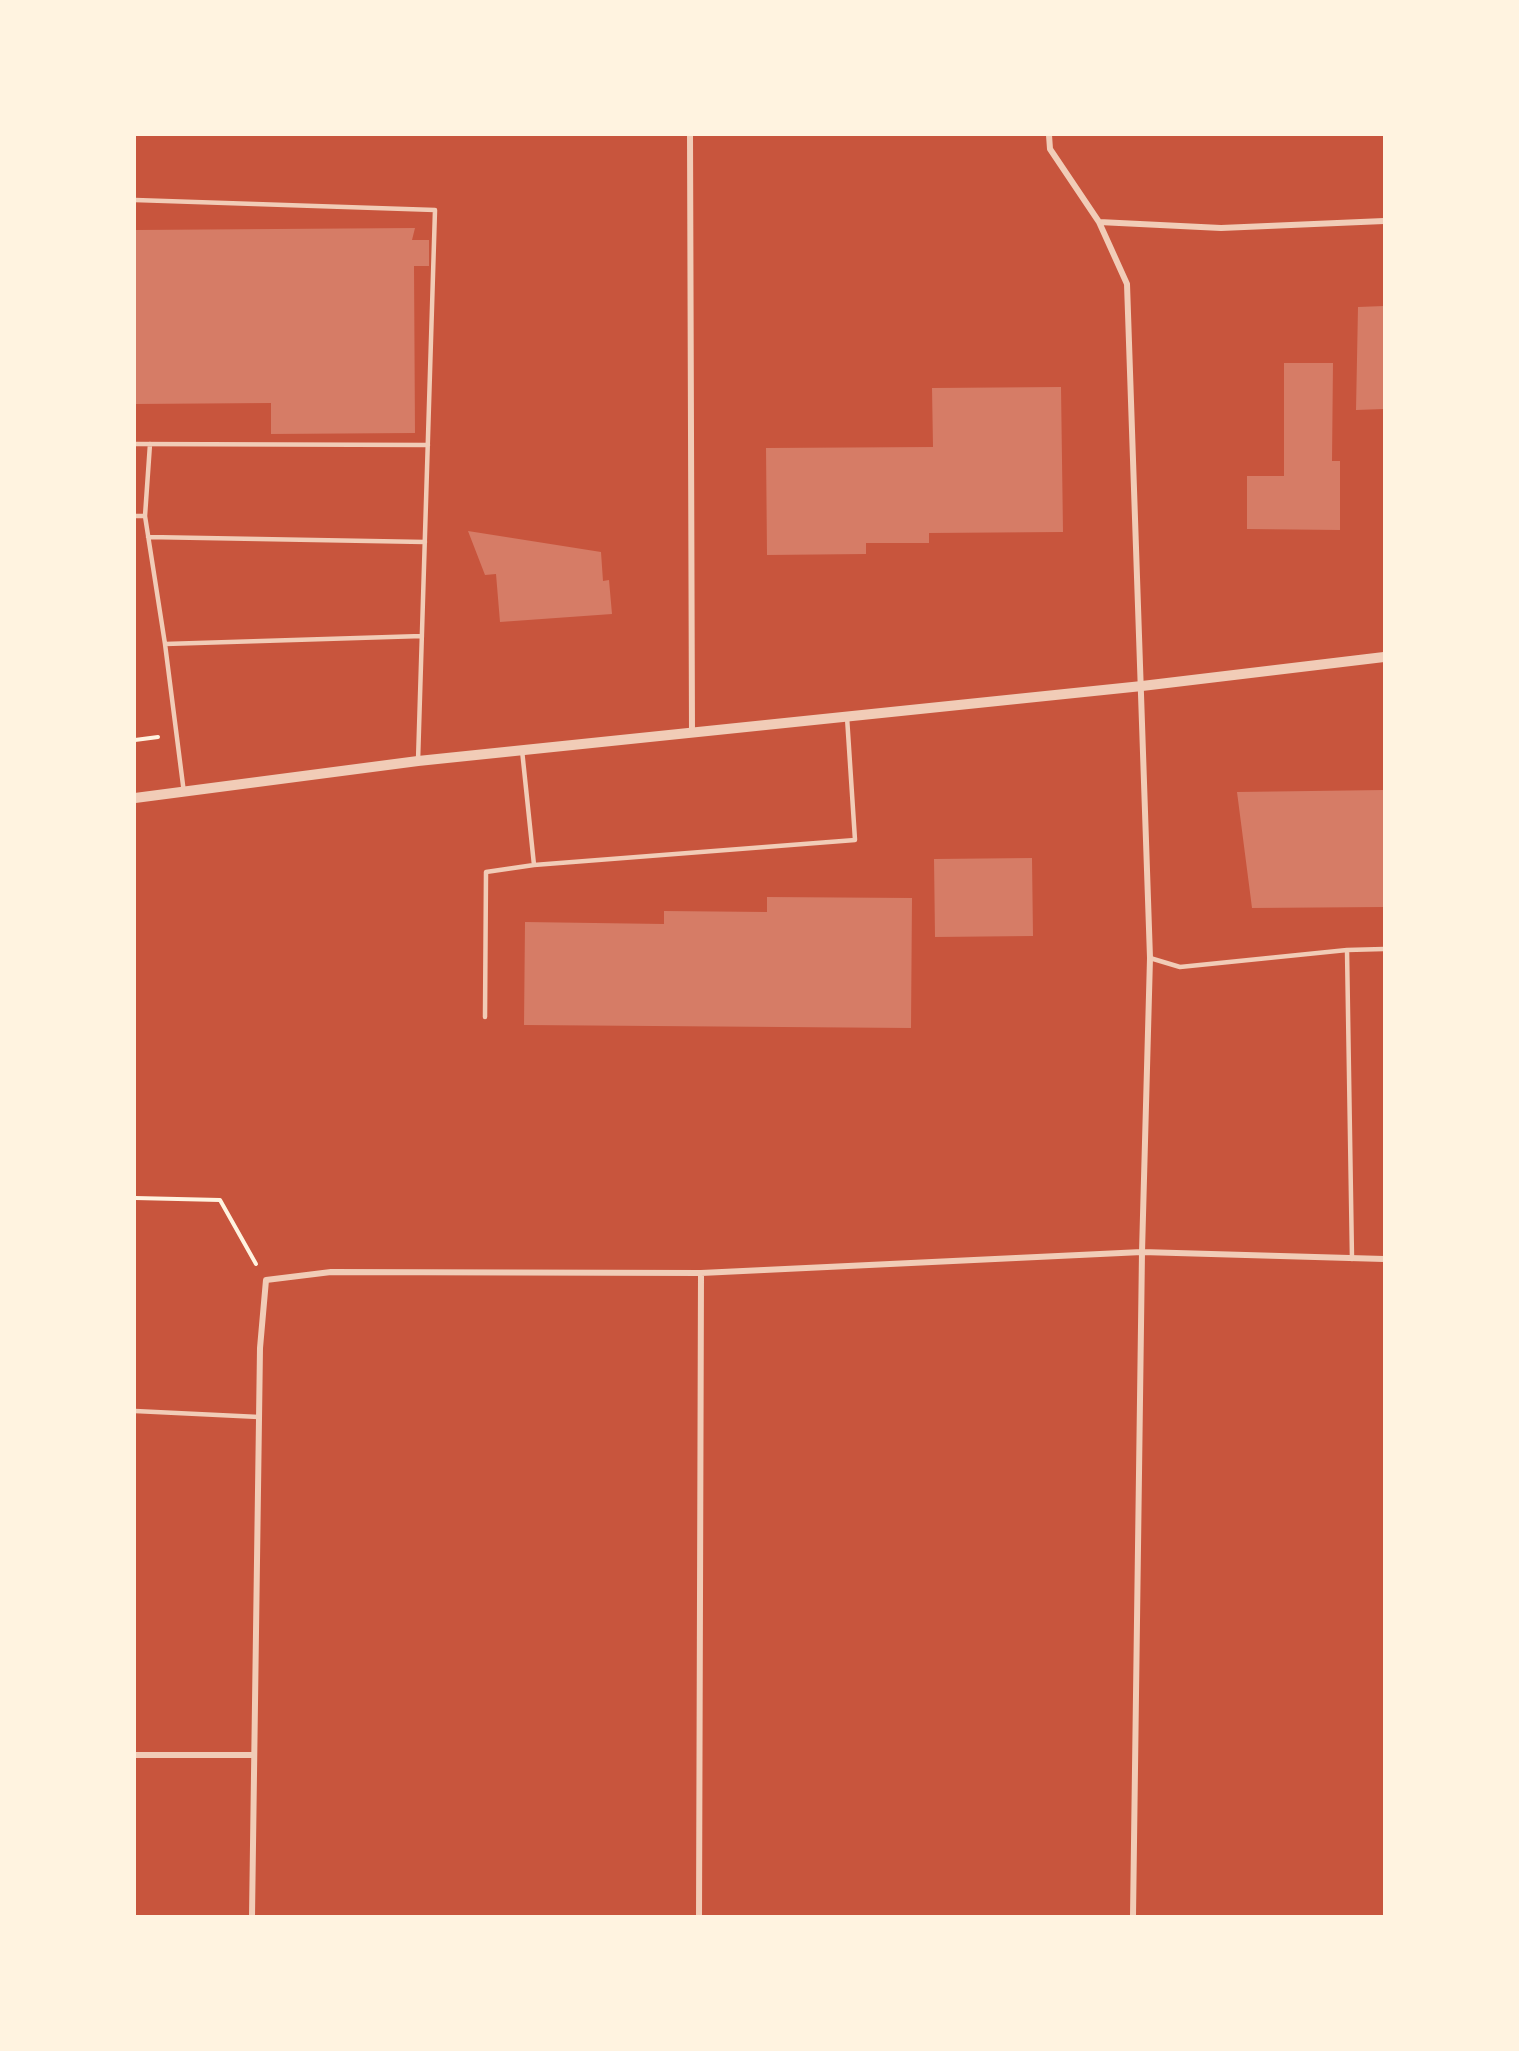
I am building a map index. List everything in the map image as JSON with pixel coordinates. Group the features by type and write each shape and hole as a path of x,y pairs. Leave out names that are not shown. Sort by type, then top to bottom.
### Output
{"street":[{"path":"690,135 692,732"},
{"path":"1049,135 1050,149 1099,222 1127,284 1150,958 1142,1252 1134,1916"},
{"path":"1099,222 1221,228 1384,221"},
{"path":"135,798 418,760 1142,686 1384,657"},
{"path":"252,1916 260,1348 266,1280 331,1272 701,1274 1142,1252 1384,1260"},
{"path":"699,1916 701,1274"},
{"path":"135,1755 253,1755"}],"lane":[{"path":"135,200 435,210 418,760"},
{"path":"135,444 428,446"},
{"path":"150,444 145,516 165,644 184,793"},
{"path":"135,516 145,516"},
{"path":"148,537 425,542"},
{"path":"165,644 422,636"},
{"path":"485,1017 486,872 534,866 855,840 847,716"},
{"path":"522,750 534,866"},
{"path":"1150,958 1180,967 1347,950 1384,949"},
{"path":"1347,950 1353,1259"},
{"path":"135,1411 259,1417"}],"path":[{"path":"135,740 160,737"},
{"path":"135,1198 220,1200 266,1280"}],"building":[{"path":"415,228 412,240 429,240 429,266 414,266 415,433 271,434 271,403 135,404 135,230"},
{"path":"1384,306 1384,409 1356,410 1358,307"},
{"path":"1284,363 1333,363 1332,461 1340,461 1340,530 1247,529 1247,476 1284,476"},
{"path":"1061,387 1063,532 929,533 929,543 866,543 866,554 767,555 766,448 933,447 932,388"},
{"path":"468,531 601,552 603,581 609,580 612,614 500,622 496,574 485,575"},
{"path":"1384,790 1384,907 1252,908 1237,792"},
{"path":"1032,858 1033,936 935,937 934,859"},
{"path":"767,897 912,898 911,1028 524,1025 525,922 664,924 664,911 767,912"}]}
